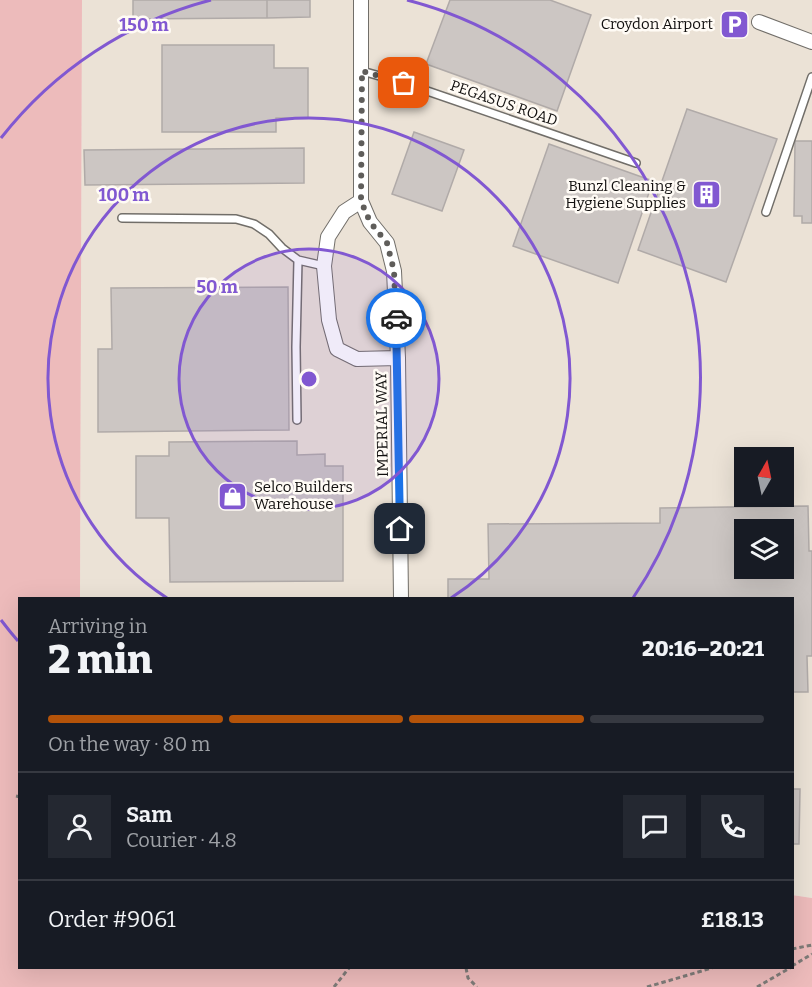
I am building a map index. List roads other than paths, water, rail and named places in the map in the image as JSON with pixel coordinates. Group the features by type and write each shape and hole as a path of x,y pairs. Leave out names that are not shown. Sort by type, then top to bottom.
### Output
{"street":[{"name":"IMPERIAL WAY","path":"361,0 361,201 370,222 387,243 394,271 398,358 401,597"},
{"path":"759,22 812,42"},
{"name":"IMPERIAL WAY","path":"361,201 344,212 328,237 324,266 328,320 337,349 357,358 398,358"}],"lane":[{"name":"PEGASUS ROAD","path":"362,71 404,83 636,163"},
{"path":"766,212 812,76"},
{"path":"122,218 236,219 254,224 298,260 324,266"},
{"path":"297,420 298,260"}],"place":[{"name":"Croydon Airport","path":"734,24"},
{"name":"Bunzl Cleaning & Hygiene Supplies","path":"707,195"},
{"name":"Selco Builders Warehouse","path":"233,496"}]}
